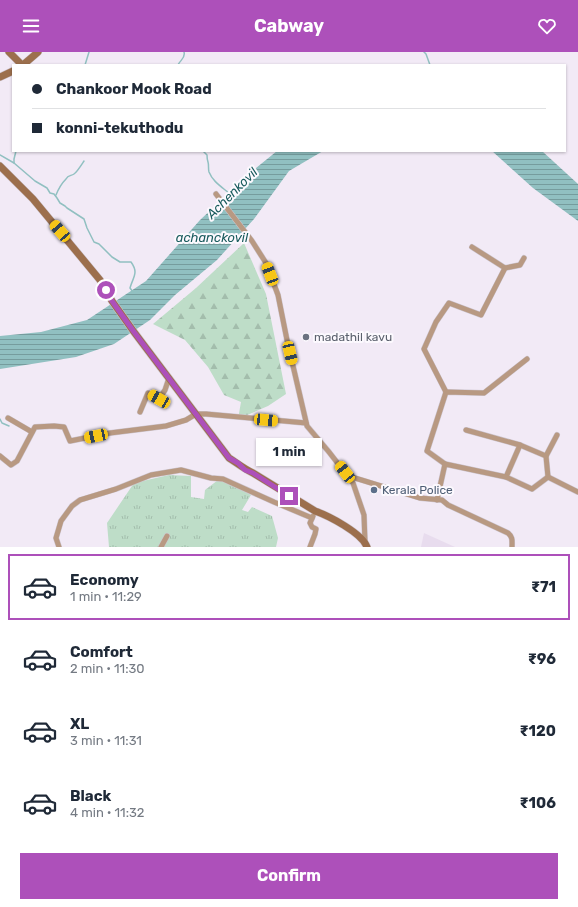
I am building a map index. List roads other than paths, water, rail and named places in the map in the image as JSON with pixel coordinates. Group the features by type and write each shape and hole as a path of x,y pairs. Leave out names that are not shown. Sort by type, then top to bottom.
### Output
{"main road":[{"path":"9,52 22,64"},
{"path":"24,64 38,52"},
{"path":"0,77 12,71"},
{"path":"0,166 33,199 100,280 112,301 134,332 229,458 313,514 321,513 348,528 357,534 366,545"}],"street":[{"path":"216,194 252,241 266,263 278,295 307,426 353,483 364,515 366,545"},
{"path":"472,247 505,268 520,265 524,258"},
{"path":"505,268 481,315 449,303 436,322 424,349 446,392 427,452 445,464 506,477 532,489 548,477"},
{"path":"446,392 484,393 527,359"},
{"path":"140,412 148,393 159,399 165,390 166,375"},
{"path":"0,456 11,465 17,461 35,427 64,427 70,441 110,432 166,426 186,420 196,414 306,423"},
{"path":"8,418 32,432"},
{"path":"466,430 520,445 546,456"},
{"path":"548,477 546,456 557,434"},
{"path":"506,477 520,445"},
{"path":"437,500 445,464"},
{"path":"59,547 56,538 61,521 72,506 80,500 116,489 151,475 181,470 211,478 223,479 274,502 313,514 310,523 312,527 316,529 310,547"},
{"path":"548,477 578,492"},
{"path":"355,478 415,497 442,500 448,505 512,535 512,547"},
{"path":"161,547 167,536"}],"water":[{"name":"achanckovil","path":"276,152 321,152 289,171 254,219 217,260 175,295 150,320 114,344 76,357 0,369 0,336 41,332 87,320 146,281 200,220 256,168"},
{"path":"493,152 543,152 578,184 578,221 533,188"}],"waterway":[{"path":"85,64 89,52"},
{"path":"179,64 184,57 184,52"},
{"path":"424,52 430,64"},
{"path":"16,152 14,163 35,181 47,188 50,193 54,194 60,203 84,219 94,242 99,244 112,257 120,262 131,262 135,269 134,278 130,288 133,292"},
{"name":"Achenkovil","path":"204,152 207,155 211,176 230,194"},
{"path":"0,155 14,163"},
{"path":"56,195 67,178 73,175 84,161"},
{"path":"0,419 2,423 9,426"}],"place":[{"name":"madathil kavu","path":"306,337"},
{"name":"Kerala Police","path":"374,490"}]}
